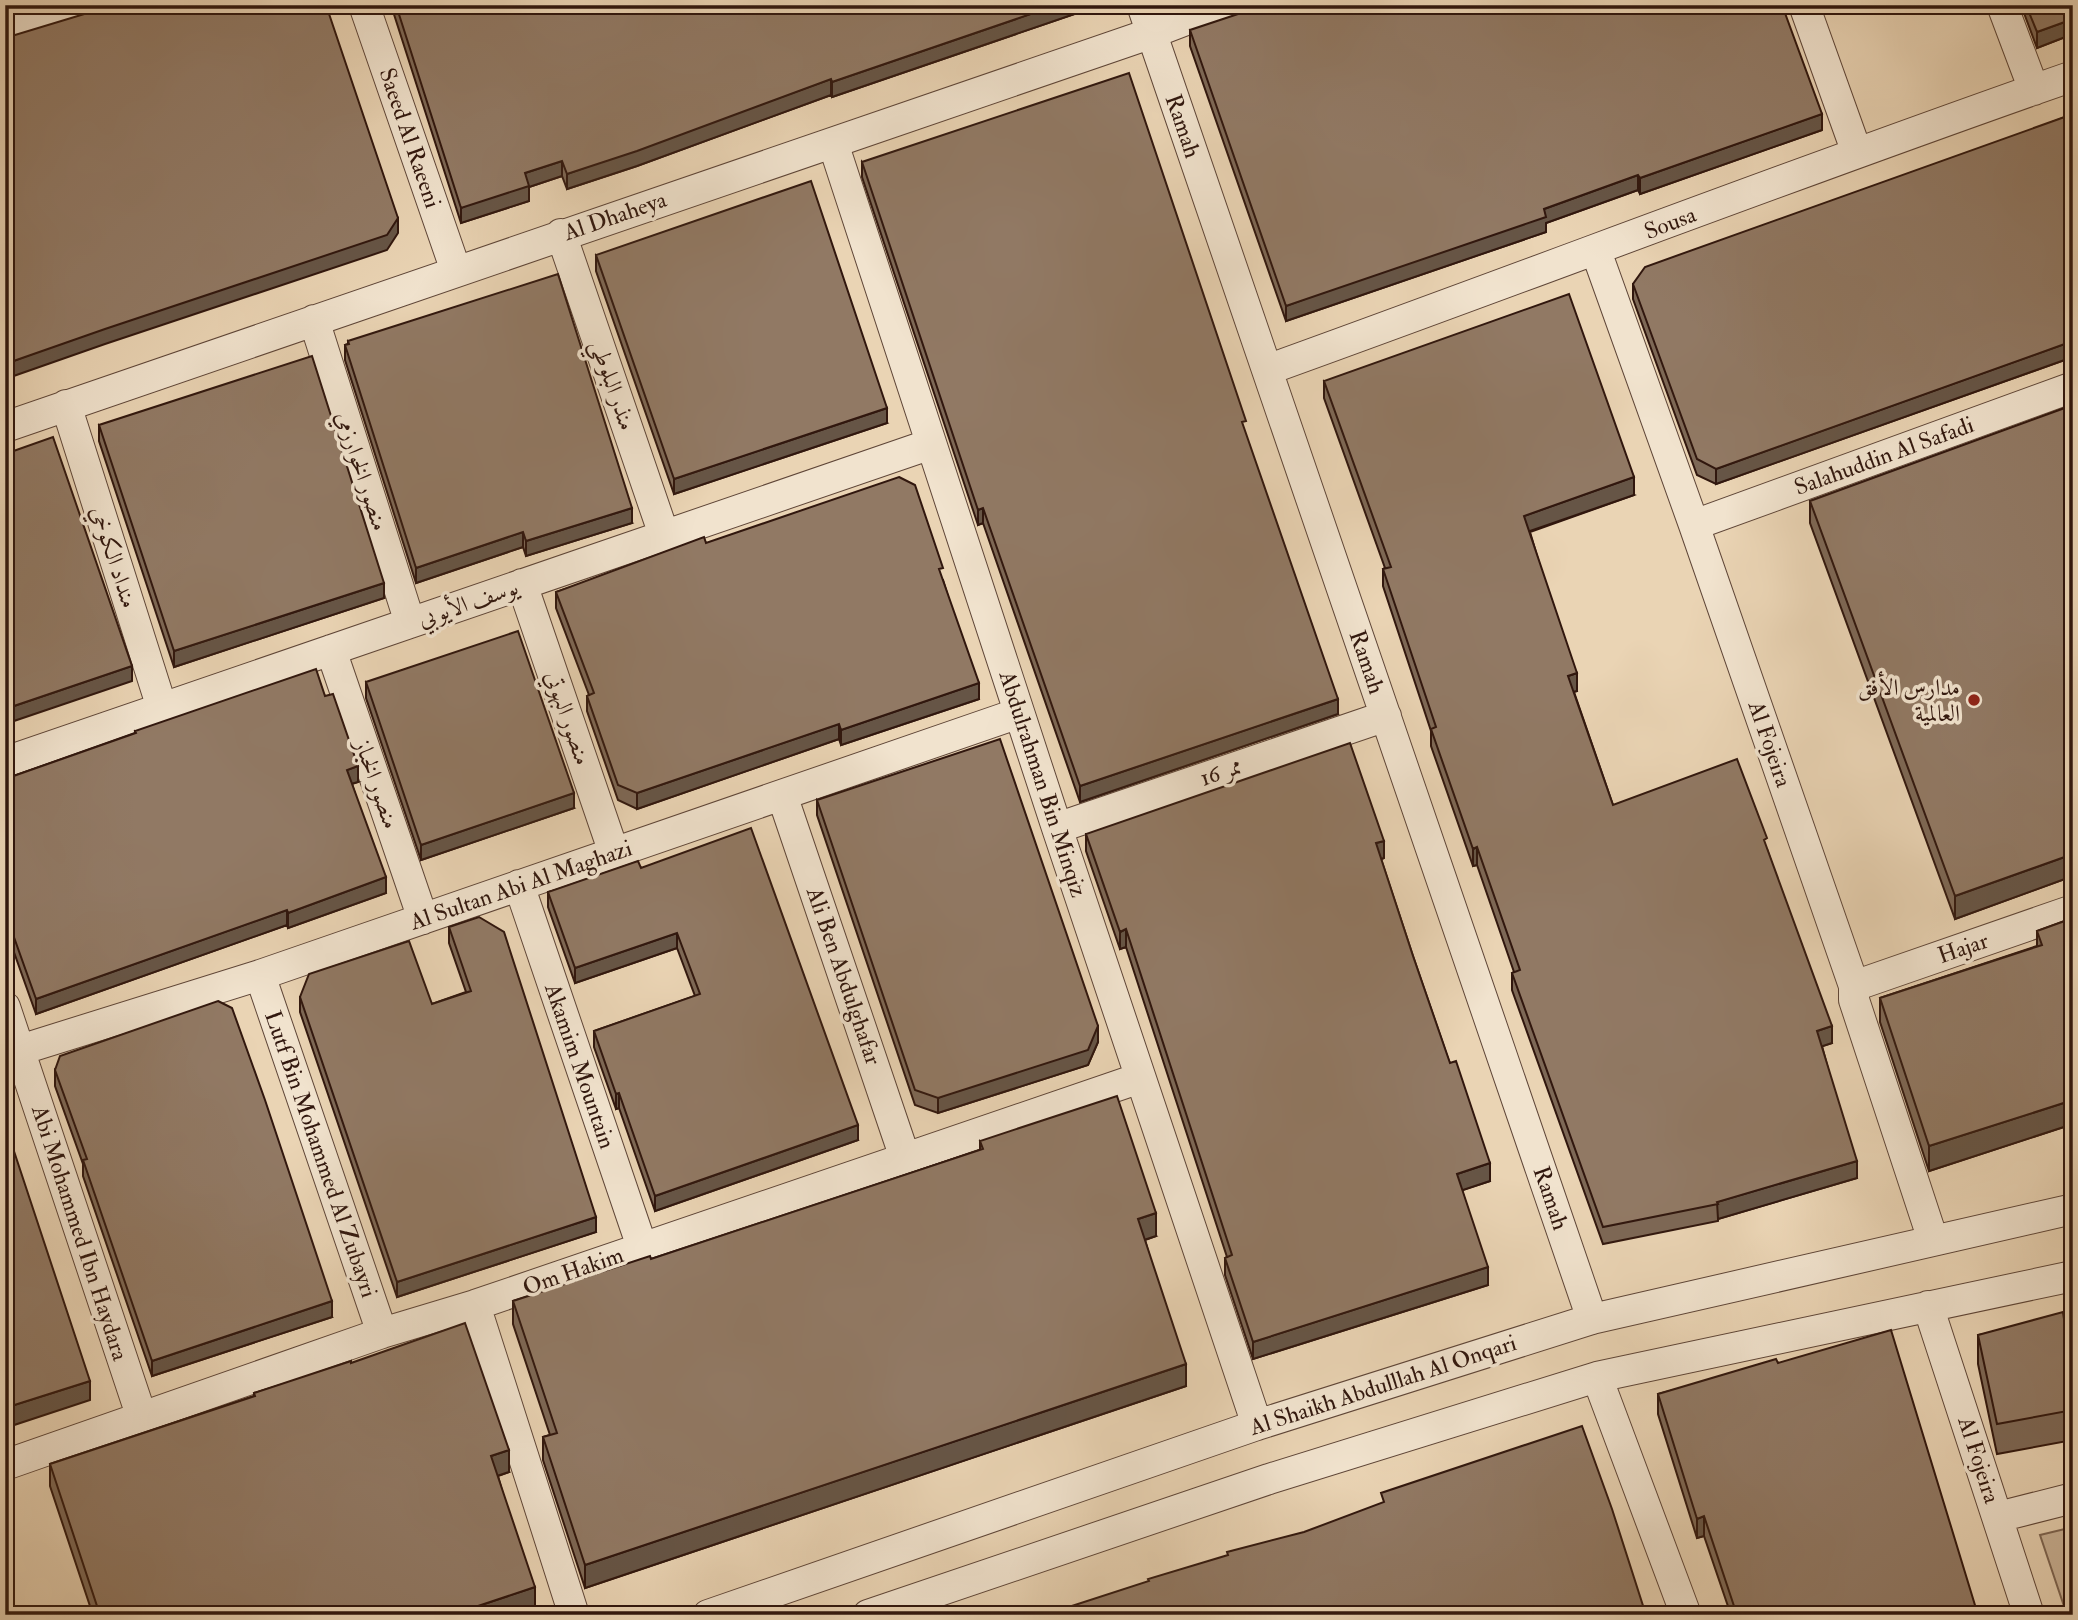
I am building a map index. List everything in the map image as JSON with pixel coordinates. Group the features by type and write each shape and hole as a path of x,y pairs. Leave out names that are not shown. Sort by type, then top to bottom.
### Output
{"street":[{"path":"5,30 92,5"},
{"name":"Saeed Al Raeeni","path":"364,5 456,271"},
{"name":"Al Dhaheya","path":"5,427 561,234 833,143 1147,19 1225,5"},
{"path":"1804,5 1857,153"},
{"path":"2003,5 2034,90"},
{"name":"Ramah","path":"1147,19 1592,1319"},
{"name":"Sousa","path":"1267,370 2073,76"},
{"name":"Abdulrahman Bin Minqiz","path":"833,143 1057,828 1257,1424"},
{"name":"منذر البلوطي","path":"561,234 664,535"},
{"name":"Al Fojeira","path":"1596,251 1854,986 1854,1000 1933,1240"},
{"name":"منصور الخوارزمي","path":"314,320 410,622"},
{"name":"Salahuddin Al Safadi","path":"1694,525 2073,387"},
{"name":"منداد الكوخي","path":"66,405 162,708"},
{"name":"يوسف الأيوبي","path":"5,762 931,444"},
{"name":"منصور البهوتي","path":"522,584 614,853"},
{"name":"منصور الخباز","path":"331,650 423,919"},
{"name":"Al Sultan Abi Al Maghazi","path":"20,1050 260,975 1019,713"},
{"name":"ممر 16","path":"1057,828 1386,716"},
{"name":"Ali Ben Abdulghafar","path":"782,795 905,1158"},
{"name":"Akamim Mountain","path":"519,885 642,1247"},
{"name":"Hajar","path":"1854,986 2073,910"},
{"name":"Lutf Bin Mohammed Al Zubayri","path":"260,975 382,1334"},
{"name":"Abi Mohammed Ibn Haydara","path":"5,1007 142,1418"},
{"name":"Om Hakim","path":"5,1465 382,1334 1140,1078"},
{"name":"Al Shaikh Abdulllah Al Onqari","path":"708,1615 1257,1424 1592,1319 2073,1209"},
{"path":"868,1615 1269,1479 1597,1377 2073,1276"},
{"path":"475,1304 574,1615"},
{"name":"Al Fojeira","path":"1928,1307 2029,1615"},
{"path":"1597,1377 1686,1615"},
{"path":"1998,1517 2073,1498"}],"shaded area":[{"path":"2073,1527 2073,1615 2067,1615 2040,1535"}],"building":[{"path":"114,5 326,5 398,218 387,235 5,364 5,38"},
{"path":"396,5 1057,5 832,82 831,79 567,174 562,161 525,173 529,186 461,208"},
{"path":"1265,5 1782,5 1822,114 1640,178 1638,175 1544,209 1546,217 1286,306 1190,30"},
{"path":"2026,5 2073,5 2073,19 2037,32"},
{"path":"1129,73 1246,421 1242,422 1338,699 1080,786 983,508 978,510 862,162"},
{"path":"2073,114 2073,341 1716,469 1697,459 1633,284 1645,267"},
{"path":"811,181 887,408 674,479 596,255"},
{"path":"558,274 632,508 526,541 523,532 416,568 345,345 349,344 348,341"},
{"path":"1569,294 1634,477 1524,516 1577,673 1568,676 1613,805 1737,759 1832,1026 1817,1031 1857,1161 1717,1202 1718,1204 1603,1227 1512,973 1520,970 1477,847 1473,849 1431,729 1436,727 1383,569 1391,567 1324,381"},
{"path":"312,356 384,583 174,651 99,425"},
{"name":"مدارس الأفق العالمية","path":"2073,405 2073,854 1955,896 1810,501"},
{"path":"53,437 132,666 5,709 5,454"},
{"path":"899,477 915,485 943,568 939,569 979,683 841,730 839,724 637,793 618,785 587,696 594,693 556,592 704,537 706,543"},
{"path":"518,631 574,793 421,845 366,682"},
{"path":"316,669 325,696 333,694 358,766 347,770 386,877 36,999 5,912 5,779"},
{"path":"1000,739 1098,1026 1088,1050 938,1098 915,1090 817,800"},
{"path":"1350,743 1384,841 1376,843 1413,956 1450,1063 1456,1061 1490,1163 1457,1174 1488,1267 1253,1342 1225,1258 1232,1255 1126,929 1120,932 1086,834"},
{"path":"751,828 858,1125 655,1196 594,1031 700,994 677,933 575,968 548,892 638,861 641,868"},
{"path":"479,917 504,932 596,1217 397,1282 300,997 309,974 409,941 432,1004 471,991 449,927"},
{"path":"2073,918 2073,1100 1929,1146 1880,998 2042,945 2037,931"},
{"path":"218,1001 232,1008 332,1301 152,1361 83,1160 87,1159 55,1070 60,1056"},
{"path":"1117,1096 1156,1213 1138,1219 1186,1364 585,1565 543,1437 557,1433 513,1301 650,1256 651,1259 983,1149 980,1141"},
{"path":"5,1124 90,1381 5,1408"},
{"path":"2063,1312 2064,1319 2073,1317 2073,1410 1997,1424 1978,1335"},
{"path":"465,1323 509,1450 491,1456 535,1587 451,1615 100,1615 50,1464"},
{"path":"1891,1330 1978,1615 1737,1615 1704,1516 1697,1519 1658,1394 1776,1359 1778,1363"},
{"path":"1582,1426 1646,1615 1044,1615 1228,1555 1227,1552 1304,1532 1384,1502 1381,1493"}],"place":[{"name":"مدارس الأفق العالمية","path":"1974,700"}]}
